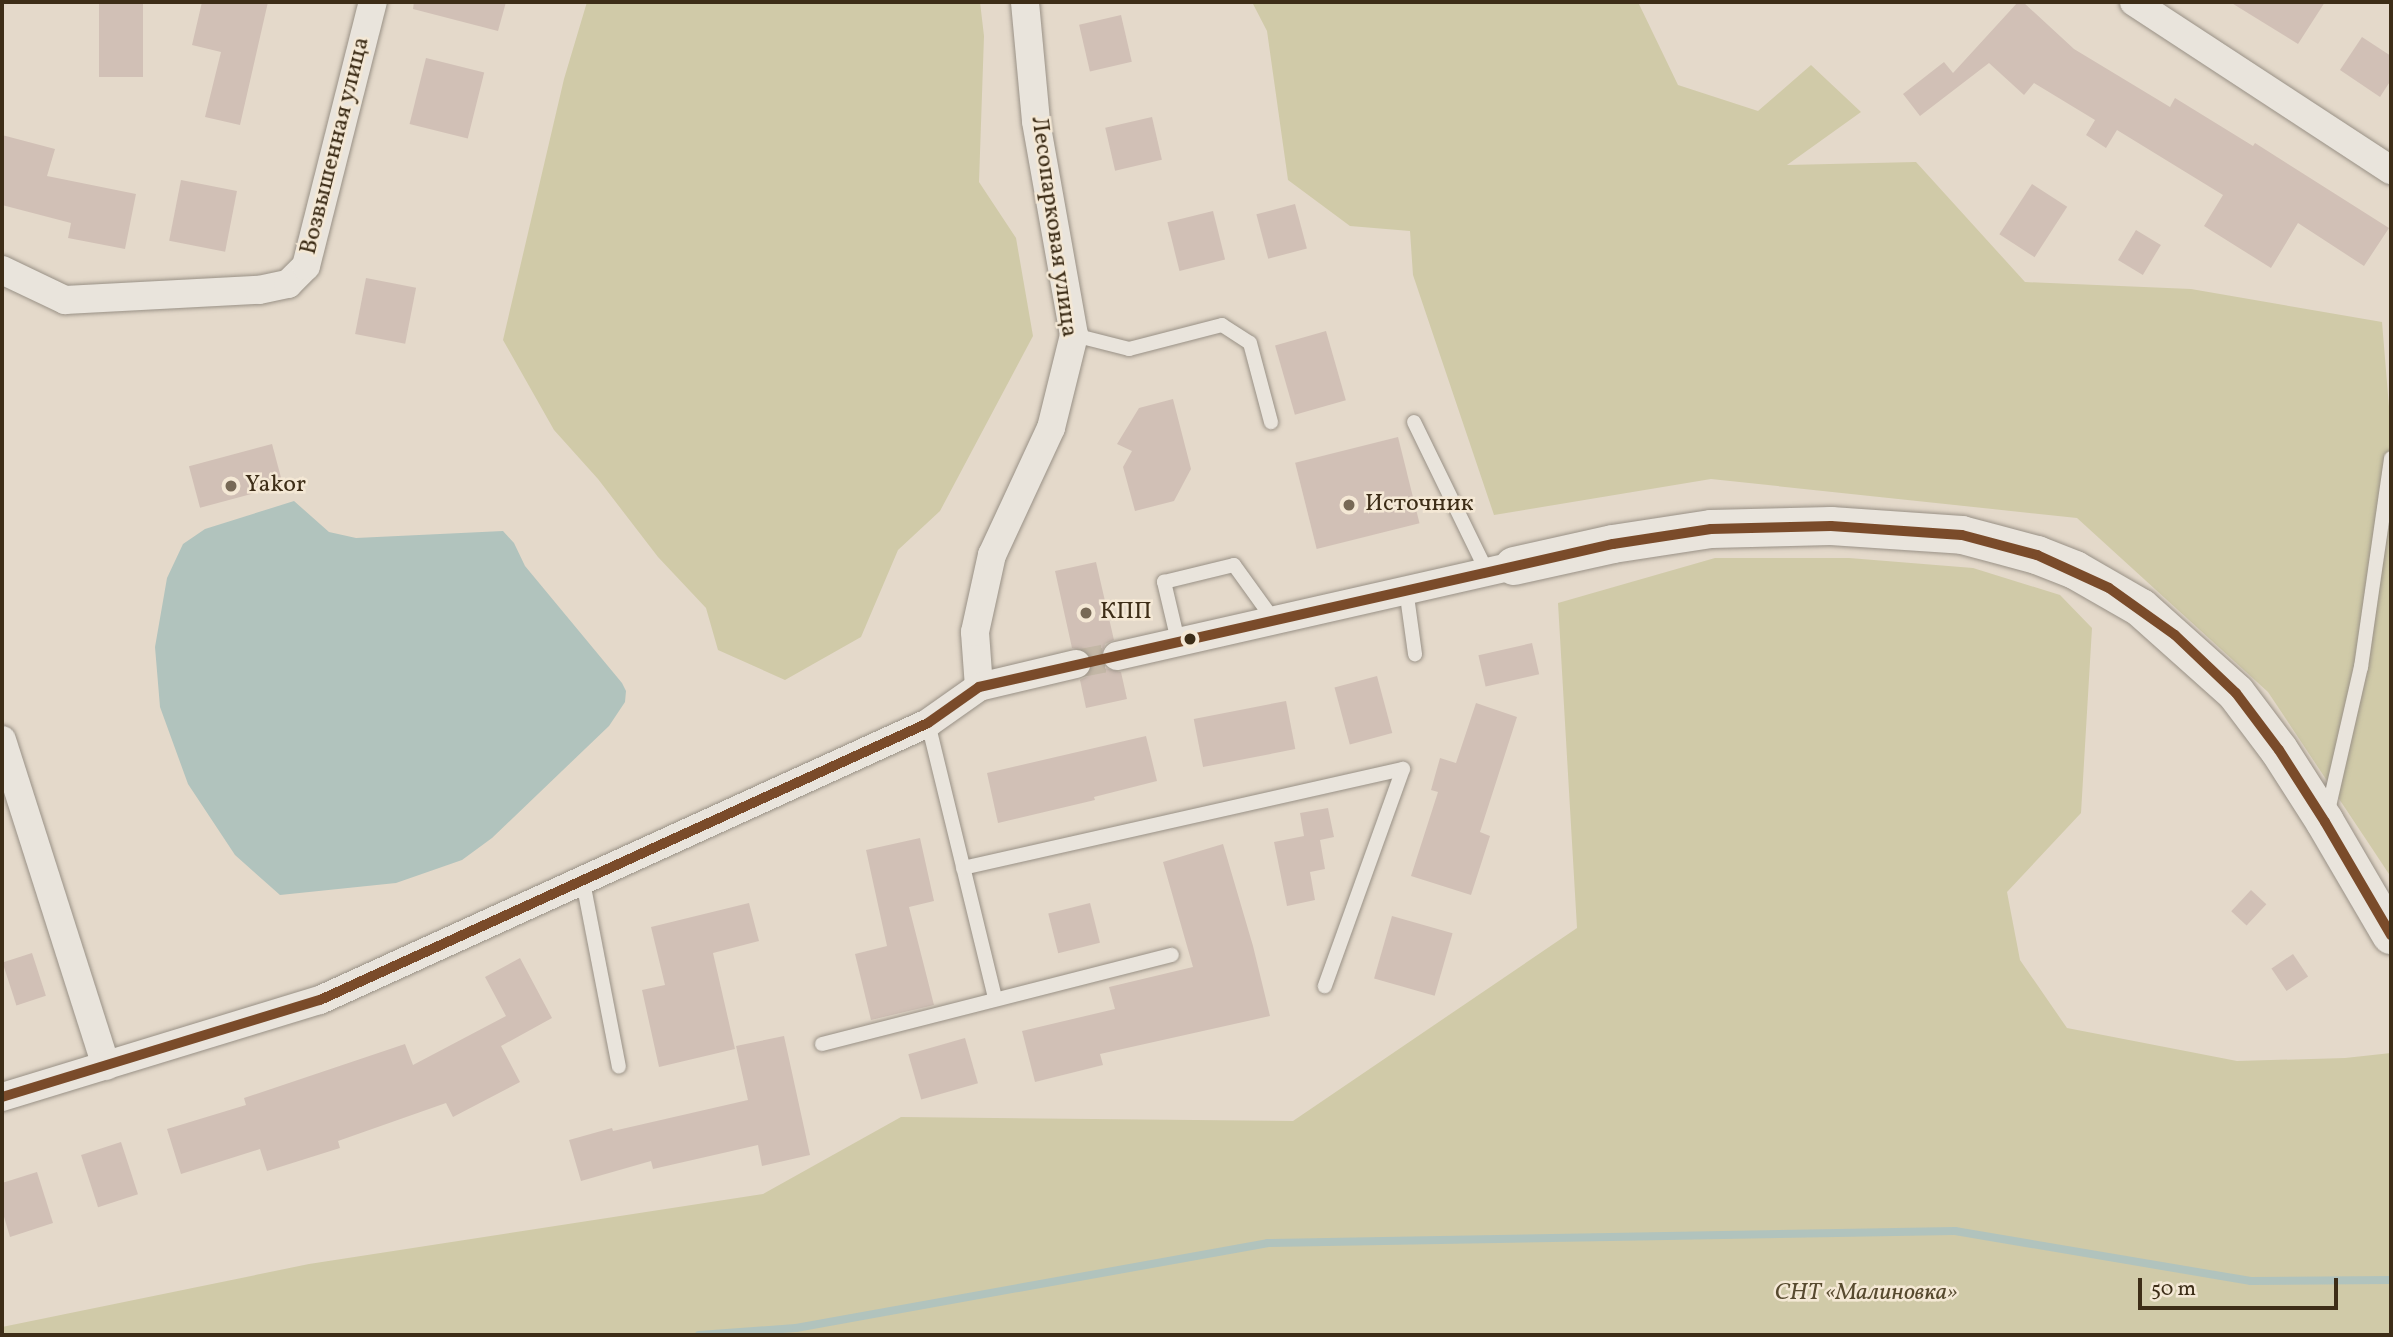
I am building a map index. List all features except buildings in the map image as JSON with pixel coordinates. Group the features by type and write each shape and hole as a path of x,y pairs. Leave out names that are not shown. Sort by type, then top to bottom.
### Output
{"street":[{"name":"Возвышенная улица","path":"2,270 65,300 259,290 288,284 306,266 373,2"},
{"name":"Лесопарковая улица","path":"978,687 975,632 992,555 1051,428 1074,335 1036,121 1026,2"},
{"path":"2134,2 2391,170"},
{"path":"1117,656 1406,589 1662,535 1772,525 1897,528 1949,534 2036,555 2075,570 2131,601 2208,665 2236,693 2280,750 2391,935"},
{"path":"2,1097 320,1000 928,723 978,687 1076,664"},
{"path":"2,740 106,1066"}],"lane":[{"path":"1074,335 1129,349 1222,325 1250,343 1271,422"},
{"path":"1415,422 1501,569"},
{"path":"2325,822 2361,667 2391,458"},
{"path":"1178,641 1164,582 1234,565 1273,619"},
{"path":"1406,589 1415,654"},
{"path":"928,723 995,998"},
{"path":"963,868 1403,769 1325,986"},
{"path":"583,882 619,1067"},
{"path":"822,1044 1171,955"}],"green space":[{"path":"587,2 980,2 984,36 979,182 1016,238 1033,336 940,511 898,550 861,637 785,680 718,650 706,608 658,557 598,479 554,430 503,340 564,79"},
{"path":"1252,2 1638,2 1678,85 1758,111 1811,65 1861,112 1787,165 1916,162 2025,282 2191,289 2382,322 2391,431 2391,877 2268,692 2077,518 1711,479 1494,515 1413,275 1410,231 1350,226 1288,180 1267,31"},
{"name":"СНТ «Малиновка»","path":"1715,558 1849,558 1973,568 2060,595 2092,628 2081,813 2007,892 2020,960 2067,1028 2237,1061 2345,1058 2391,1053 2391,1335 2,1335 2,1327 309,1264 763,1194 901,1117 1293,1121 1577,928 1558,603"}],"shaded area":[{"path":"294,501 329,532 356,538 503,531 514,543 525,566 626,691 625,702 609,726 492,838 462,860 396,883 280,895 235,855 188,784 160,707 155,647 167,578 183,544 205,529"}],"waterway":[{"path":"699,1335 796,1328 1268,1243 1955,1231 2251,1281 2391,1280"}],"tunnel":[{"path":"1076,664 1117,656"}],"transit line":[{"path":"2,1097 320,1000 928,723 979,687 1613,544 1711,529 1831,526 1962,535 2037,555 2109,588 2175,635 2236,693 2279,750 2391,935"}],"place":[{"name":"Yakor","path":"231,486"},
{"name":"Источник","path":"1349,505"},
{"name":"КПП","path":"1086,613"}]}
